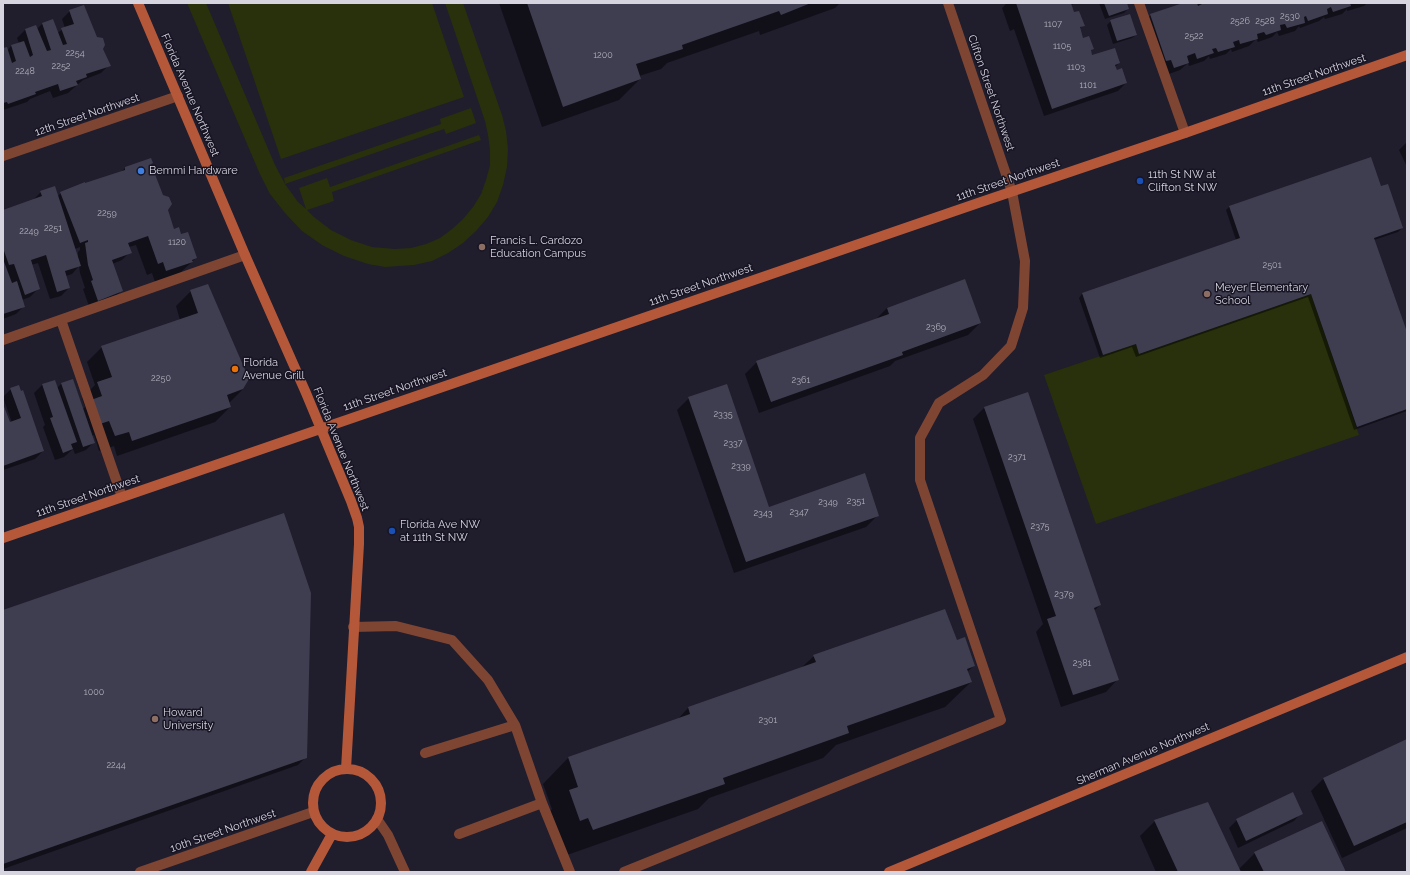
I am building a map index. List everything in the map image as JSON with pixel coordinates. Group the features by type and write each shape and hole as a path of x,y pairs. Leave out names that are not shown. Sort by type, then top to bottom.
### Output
{"main road":[{"name":"Florida Avenue Northwest","path":"138,3 321,428 351,501 359,527 346,769"},
{"name":"11th Street Northwest","path":"3,538 1185,133 1407,55"},
{"name":"Sherman Avenue Northwest","path":"889,872 1407,657"},
{"path":"346,769 356,770 365,774 375,785 381,800 377,820 371,828 362,834 352,837 342,837 332,834 324,829 313,812 312,802 314,792 326,775 336,770 346,769"},
{"path":"311,872 332,834"}],"street":[{"name":"Clifton Street Northwest","path":"624,872 1001,720 920,480 920,438 939,403 983,375 1011,346 1023,308 1025,261 1012,192 948,3"},
{"path":"1139,3 1185,133"},
{"name":"12th Street Northwest","path":"3,156 178,96"},
{"path":"3,340 245,254"},
{"path":"61,320 122,497"},
{"path":"353,627 396,626 452,640 488,680 515,725 542,803 570,872"},
{"path":"425,753 515,725"},
{"path":"460,834 542,803"},
{"name":"10th Street Northwest","path":"140,872 313,812"},
{"path":"377,820 388,835 405,872"}],"green space":[{"path":"187,3 206,3 275,165 285,184 298,202 306,209 299,188 327,178 330,187 479,135 481,140 332,192 334,201 307,210 331,230 351,240 372,247 395,249 411,248 426,244 440,238 452,229 473,207 481,194 486,180 490,165 490,150 485,121 445,3 463,3 502,115 506,131 508,149 507,167 497,202 488,217 463,243 448,253 432,261 414,265 385,267 368,264 344,256 322,245 302,231 270,194 259,172"},
{"path":"228,3 432,3 464,97 281,159"},
{"path":"471,108 476,123 446,134 444,129 285,184 284,178 441,124 440,119"},
{"path":"1311,294 1359,435 1096,524 1044,375 1136,344 1140,354"}],"building":[{"path":"527,3 811,3 781,15 779,11 682,45 683,49 636,64 641,79 563,107"},
{"path":"1016,3 1071,3 1074,12 1079,11 1085,26 1080,27 1083,38 1089,36 1094,49 1091,50 1092,55 1115,48 1120,63 1115,65 1117,70 1122,68 1127,83 1052,109"},
{"path":"1104,3 1127,3 1129,9 1109,16"},
{"path":"1183,3 1197,3 1198,6 1204,3 1350,3 1351,6 1333,12 1331,7 1327,9 1328,14 1308,21 1306,16 1304,17 1305,23 1287,28 1285,24 1280,25 1281,30 1266,35 1264,32 1257,34 1258,39 1240,44 1239,40 1233,42 1235,47 1218,52 1216,48 1212,49 1214,53 1197,59 1195,53 1187,56 1189,63 1174,68 1171,60 1166,61 1150,14"},
{"path":"84,5 97,37 103,38 105,45 103,49 111,66 86,74 87,77 76,81 78,85 60,91 58,84 8,104 7,102 3,103 3,48 7,47 12,63 16,61 11,45 24,41 30,57 33,55 25,29 36,25 47,51 51,50 42,23 53,19 63,45 67,44 61,28 74,24 69,10"},
{"path":"1130,14 1137,35 1117,41 1110,20"},
{"path":"1371,157 1381,186 1388,184 1403,228 1374,238 1407,332 1407,409 1357,427 1311,294 1139,354 1136,344 1103,355 1082,293 1240,238 1229,206"},
{"path":"151,158 153,163 151,164 163,195 169,197 172,204 168,210 174,229 179,227 181,234 188,232 197,258 192,260 193,262 166,271 163,262 158,264 148,236 128,243 132,253 112,260 123,291 98,301 91,281 93,280 88,265 85,243 88,242 88,240 80,243 60,192 85,182 125,170 125,167"},
{"path":"55,186 81,266 65,271 70,288 57,292 46,255 31,260 40,289 25,295 14,264 9,265 3,248 3,210 42,196 40,191"},
{"path":"3,259 12,283 17,281 25,307 3,314"},
{"path":"965,279 981,323 902,352 903,355 771,402 756,361 889,314 887,308"},
{"path":"208,284 249,379 243,389 227,395 231,407 132,441 129,432 115,436 109,421 100,424 91,400 102,396 97,382 112,377 101,346 198,313 190,290"},
{"path":"73,379 95,443 83,447 61,383"},
{"path":"55,380 77,442 71,444 73,449 63,453 50,418 53,417 42,384"},
{"path":"727,384 769,507 865,473 879,516 746,562 688,397"},
{"path":"19,385 21,391 23,390 44,451 3,466 3,404 10,422 21,418 10,388"},
{"path":"1028,392 1101,605 1094,608 1119,680 1073,695 1047,619 1056,616 984,407"},
{"name":"Howard University","path":"284,513 311,593 307,758 3,864 3,610"},
{"path":"945,609 957,640 965,637 975,666 967,669 972,682 847,726 849,733 723,778 725,784 593,830 588,818 580,821 569,790 578,787 568,757 690,714 688,707 816,662 813,655"},
{"path":"1407,739 1407,822 1354,846 1323,778"},
{"path":"1293,792 1303,814 1246,841 1236,819"},
{"path":"1208,802 1241,872 1178,872 1154,820"},
{"path":"1322,821 1346,872 1264,872 1254,852"}],"place":[{"name":"Bemmi Hardware","path":"141,171"},
{"name":"11th St NW at Clifton St NW","path":"1140,181"},
{"name":"Francis L. Cardozo Education Campus","path":"482,247"},
{"name":"Meyer Elementary School","path":"1207,294"},
{"name":"Florida Avenue Grill","path":"235,369"},
{"name":"Florida Ave NW at 11th St NW","path":"392,531"},
{"name":"Howard University","path":"155,719"}]}
